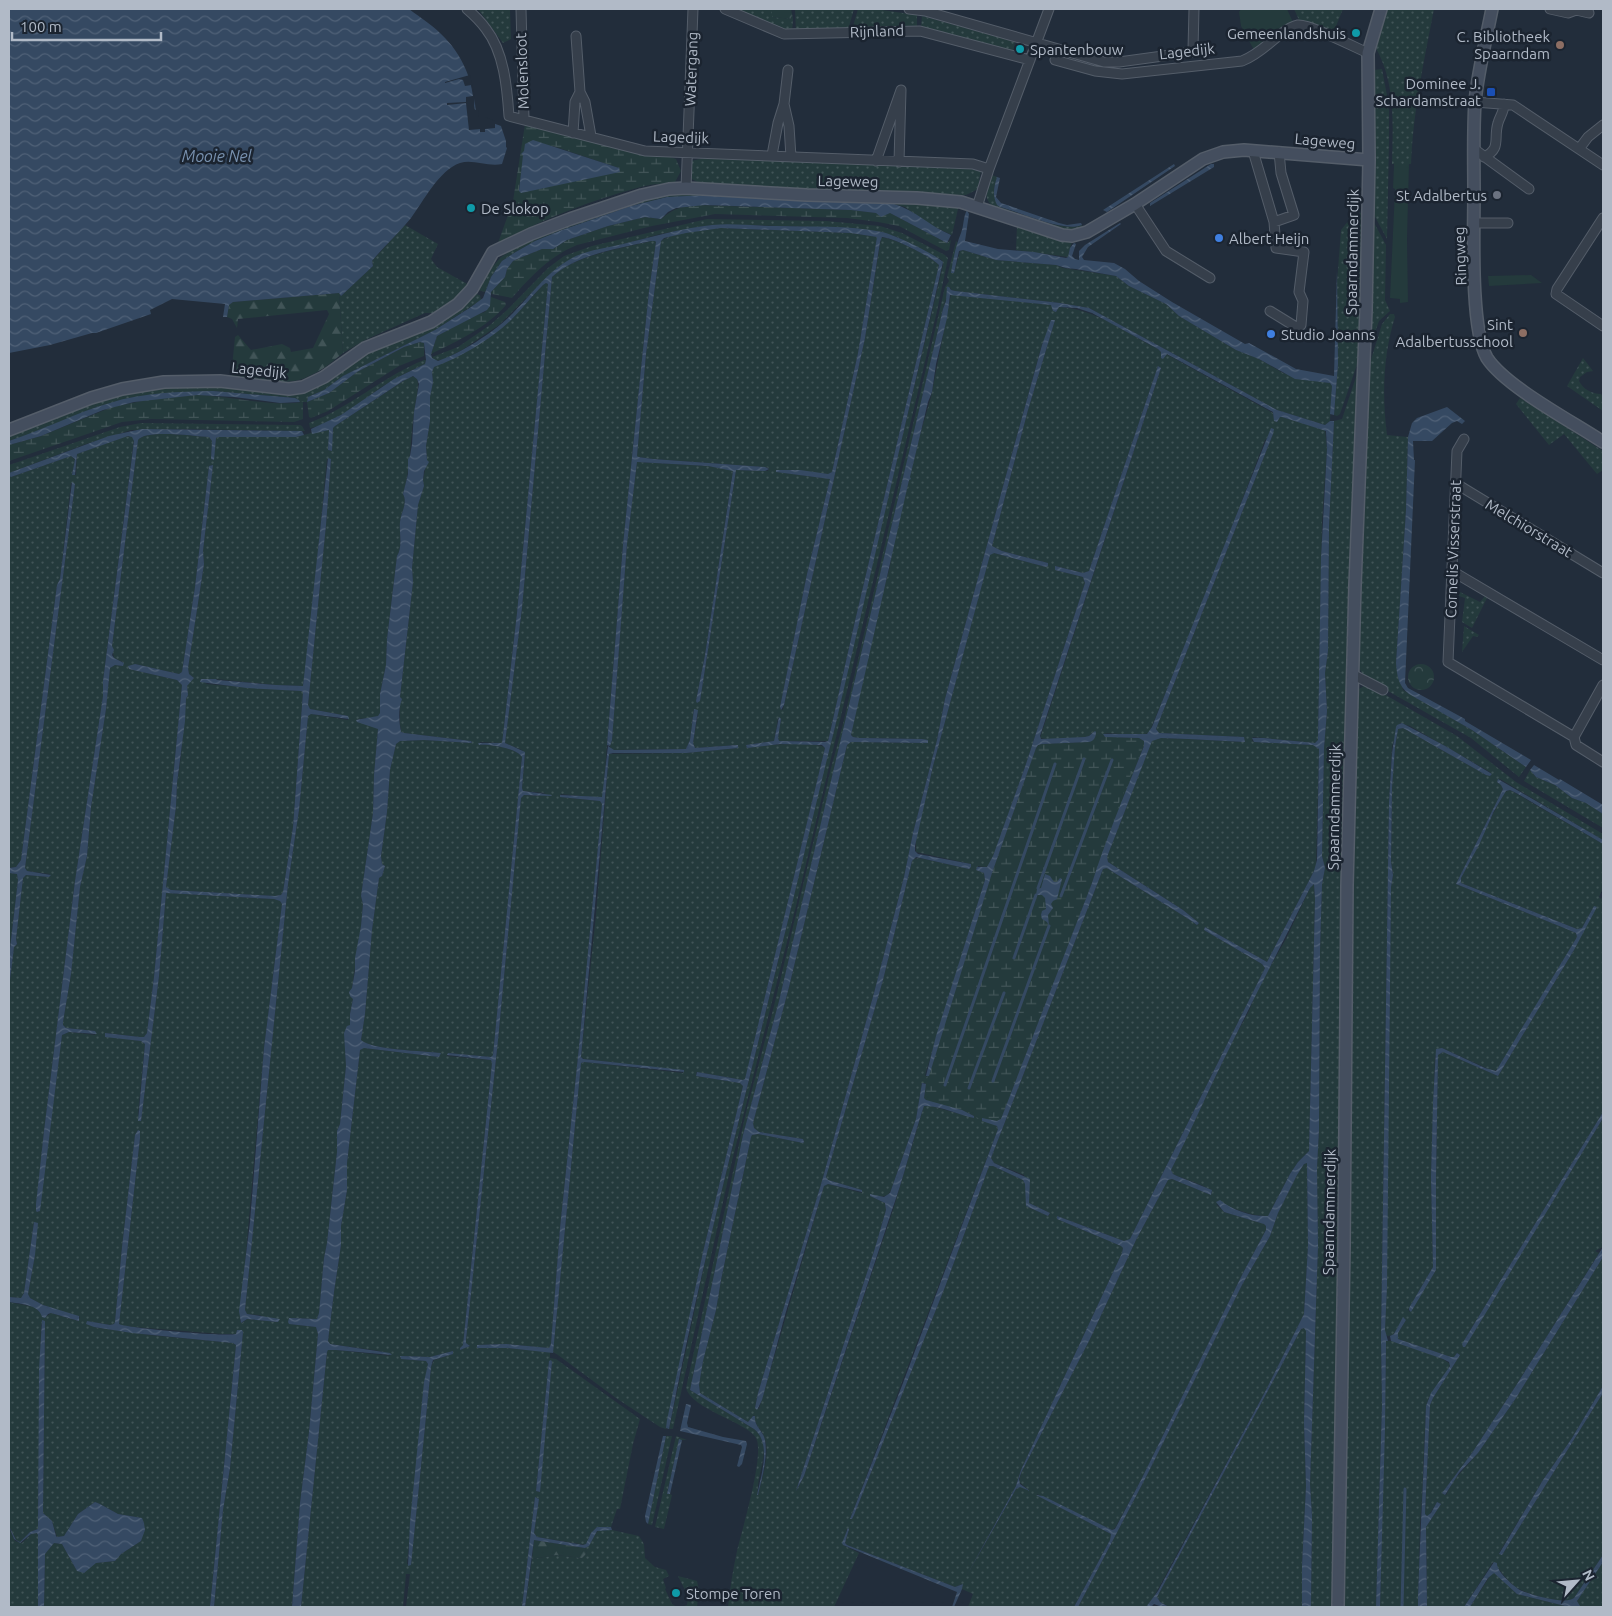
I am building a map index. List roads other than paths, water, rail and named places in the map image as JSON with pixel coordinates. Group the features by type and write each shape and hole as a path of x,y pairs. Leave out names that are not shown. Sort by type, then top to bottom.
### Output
{"street":[{"name":"Molensloot","path":"468,9 487,30 496,48 504,76 509,116 524,119 521,9"},
{"name":"Watergang","path":"686,188 693,9"},
{"name":"Rijnland","path":"726,9 784,34 920,30 1030,60"},
{"name":"Rijnland","path":"908,9 926,10 1036,43"},
{"path":"977,207 989,169 1049,9"},
{"name":"Lagedijk","path":"1036,43 1104,62 1119,62 1192,52 1194,9"},
{"name":"Spaarndammerdijk","path":"1338,1607 1347,924 1352,674 1366,320 1368,53 1381,9"},
{"name":"Ringweg","path":"1492,9 1475,102 1475,274 1478,324 1482,345 1487,357 1496,369 1517,387 1603,442"},
{"path":"1550,9 1568,13 1576,10 1589,12"},
{"name":"Lagedijk","path":"1055,60 1095,71 1122,74 1242,61 1256,55 1282,34 1297,25 1305,26 1368,53"},
{"path":"576,36 580,92 585,102 591,136"},
{"path":"772,155 784,104 788,70"},
{"path":"876,162 901,90 899,162"},
{"path":"573,133 575,102 580,92"},
{"path":"1475,102 1513,105 1603,165"},
{"path":"784,104 790,126 791,157"},
{"path":"1484,157 1492,153 1497,145 1498,122 1504,112 1504,104"},
{"name":"Lagedijk","path":"524,119 645,151 772,155 876,162 973,164 989,169"},
{"path":"1579,149 1588,137 1603,125"},
{"path":"1474,150 1529,189"},
{"path":"1253,151 1274,222 1276,248 1304,252 1299,292 1303,301 1301,325 1296,327 1270,311"},
{"name":"Lageweg","path":"494,252 553,226 642,195 669,189 686,188 806,195 917,198 961,202 1062,235 1072,236 1087,232 1135,204 1203,160 1223,152 1279,152 1368,160"},
{"name":"Lageweg","path":"1274,222 1294,215 1281,174 1279,152"},
{"path":"1135,204 1166,251 1210,278"},
{"path":"1603,218 1557,289 1556,294 1603,326"},
{"path":"1474,223 1508,222"},
{"name":"Lagedijk","path":"9,430 92,398 122,389 164,382 220,381 289,389 302,387 324,377 365,348 431,322 458,304 472,289 494,252"},
{"name":"Cornelis Visserstraat","path":"1464,439 1456,451 1448,662 1574,737"},
{"name":"Melchiorstraat","path":"1456,483 1603,573"},
{"path":"1452,571 1603,660"},
{"path":"1352,674 1384,690"},
{"path":"1603,685 1574,737 1576,745 1603,762"}],"water":[{"name":"Mooie Nel","path":"9,9 409,9 437,30 452,46 468,75 474,96 476,117 501,126 507,148 502,164 491,165 465,162 445,172 432,187 411,218 372,261 373,266 341,296 339,293 233,302 229,305 227,317 223,317 225,304 172,299 150,310 151,314 96,333 9,353"},
{"path":"533,140 619,168 620,172 521,193 519,191 523,155 521,154 524,151 525,144"},
{"path":"1174,164 1175,166 1107,212 1103,210"},
{"path":"1211,164 1214,164 1214,167 1150,206 1150,203"},
{"path":"997,177 1000,178 996,197 1001,203 1059,223 1067,225 1081,223 1082,225 1074,227 1053,224 1000,207 995,201 994,194"},
{"path":"706,195 894,204 909,210 951,235 947,243 890,213 881,217 876,213 851,210 705,205 676,208 668,212 661,219 645,217 608,226 567,240 553,249 542,249 513,261 507,269 505,277 491,292 490,306 487,310 437,336 431,354 432,358 438,361 466,348 485,336 509,317 562,264 578,255 690,228 728,224 856,228 888,234 932,254 943,262 835,727 707,1254 669,1429 666,1428 667,1420 703,1252 743,1086 740,1083 696,1076 697,1072 745,1079 825,748 822,745 780,744 747,748 746,745 774,741 779,717 781,719 779,741 828,741 939,265 912,248 888,238 882,237 880,242 865,338 784,705 781,710 780,707 807,574 830,479 776,472 776,470 800,470 828,474 832,472 858,353 877,237 851,233 721,228 686,233 664,238 661,241 646,354 637,456 653,459 765,467 769,469 765,471 736,470 700,701 697,703 733,471 708,466 637,462 627,544 610,746 607,745 623,545 649,291 656,242 651,241 598,253 573,263 552,277 522,608 505,743 525,752 523,791 552,795 524,795 521,798 498,1040 466,1340 466,1343 470,1346 460,1350 463,1345 492,1063 491,1060 447,1055 448,1053 491,1057 493,1055 522,757 508,749 479,745 478,743 502,743 517,613 548,284 543,285 511,320 485,341 465,353 434,367 426,446 427,460 429,462 424,471 424,486 418,505 412,568 413,582 400,697 402,699 399,711 400,724 401,732 404,733 471,741 472,743 424,740 400,741 396,744 390,770 381,856 382,864 385,866 382,876 379,878 361,1040 386,1048 441,1053 439,1057 364,1048 360,1050 347,1163 347,1190 341,1226 341,1245 328,1341 330,1344 390,1353 392,1355 336,1350 328,1350 327,1352 301,1607 292,1607 300,1503 318,1334 316,1327 289,1324 288,1322 289,1318 317,1319 319,1313 337,1152 337,1131 340,1124 346,1066 344,1033 347,1026 350,1025 353,999 349,992 352,988 355,971 355,958 363,904 361,896 373,813 378,729 356,720 378,716 380,713 380,694 386,665 387,639 400,544 400,522 405,501 403,494 408,474 408,459 412,444 414,412 419,384 417,379 413,376 403,381 335,426 333,428 332,451 328,450 329,430 312,434 311,429 341,415 394,379 425,364 424,343 420,342 404,347 357,372 329,393 307,402 308,397 324,390 343,376 435,330 471,307 483,298 491,277 502,261 535,241 631,206 667,197"},
{"path":"967,210 969,214 965,241 998,249 1034,252 1066,258 1074,243 1076,244 1072,256 1079,260 1079,251 1085,245 1120,223 1088,247 1082,257 1084,260 1114,263 1172,302 1245,344 1249,343 1296,369 1334,376 1337,271 1338,364 1334,415 1330,414 1332,386 1330,383 1295,379 1259,359 1236,350 1179,316 1166,304 1129,286 1116,276 1056,265 996,260 963,250 959,251 954,273 951,273"},
{"path":"947,287 955,291 1089,308 1277,410 1325,425 1330,421 1334,421 1329,526 1328,651 1325,673 1327,711 1324,748 1322,856 1325,868 1322,884 1320,950 1317,1168 1318,1246 1310,1484 1312,1516 1311,1607 1302,1607 1306,1486 1304,1423 1306,1331 1304,1328 1301,1329 1157,1597 1160,1602 1169,1607 1154,1604 1151,1607 1146,1607 1158,1591 1266,1390 1304,1314 1308,1246 1307,1163 1304,1164 1297,1175 1278,1213 1270,1236 1242,1285 1146,1477 1078,1607 1074,1607 1110,1540 1111,1534 1036,1495 1043,1496 1112,1530 1115,1529 1266,1230 1264,1224 1224,1212 1216,1202 1220,1200 1230,1207 1249,1214 1268,1216 1290,1174 1309,1151 1314,884 1310,888 1223,1060 1171,1170 1177,1176 1212,1190 1211,1195 1172,1179 1168,1180 1136,1240 1090,1339 1021,1473 1020,1484 1030,1491 1020,1487 1016,1489 967,1575 1016,1486 1021,1470 1122,1253 1123,1248 1121,1246 1057,1219 1057,1216 1124,1241 1130,1239 1265,968 1262,964 1204,930 1205,927 1267,962 1314,871 1317,860 1319,749 1313,745 1254,742 1252,738 1315,743 1318,740 1321,558 1327,449 1326,431 1282,417 1277,422 1274,421 1273,412 1167,354 1163,359 1161,358 1161,352 1158,349 1092,313 1077,308 1059,307 1056,312 1053,311 1051,305 950,295 932,392 928,402 911,479 909,480 851,735 859,738 922,739 928,740 928,743 851,742 847,745 789,987 753,1123 754,1128 759,1132 803,1139 804,1142 758,1134 751,1137 699,1385 700,1393 748,1422 755,1416 766,1447 764,1468 758,1495 764,1460 763,1443 759,1435 754,1429 690,1390 743,1135 779,1001 946,301"},
{"path":"1051,320 1055,320 1028,410 992,546 1002,551 1048,563 1048,566 994,553 990,555 933,766 915,846 915,851 918,854 971,864 971,867 969,869 916,857 912,861 883,980 826,1177 828,1180 862,1190 862,1192 828,1184 824,1186 785,1315 762,1400 757,1410 755,1408 758,1393 822,1181 874,993 904,877 945,699 1042,345"},
{"path":"1158,366 1161,368 1040,736 1041,739 1085,737 1095,731 1095,737 1089,742 1042,744 1036,748 992,873 929,1076 926,1076 936,1036 985,880 984,873 976,870 977,867 987,867 993,856 1025,767 1085,583 1083,577 1055,570 1055,566 1083,573 1089,571"},
{"path":"213,391 295,398 300,402 280,403 234,397 197,395 134,402 103,410 41,436 9,445 9,441 123,399 162,393"},
{"path":"1447,407 1465,421 1462,424 1457,421 1452,423 1432,441 1413,441 1415,460 1405,683 1408,688 1465,719 1465,721 1531,760 1526,767 1472,730 1409,694 1400,684 1398,676 1396,663 1406,510 1408,437 1412,423 1417,418"},
{"path":"1271,428 1274,429 1273,434 1156,729 1159,733 1244,737 1245,742 1161,738 1152,741 1107,857 1108,862 1183,910 1199,923 1197,925 1107,868 1103,869 991,1158 994,1163 1030,1179 1029,1203 1050,1213 1048,1216 1026,1206 1025,1184 1023,1180 993,1166 989,1166 945,1287 854,1515 850,1519 998,1129 997,1126 982,1121 982,1118 997,1121 1001,1119 1144,746 1144,741 1139,738 1105,737 1103,734 1147,734 1152,727"},
{"path":"142,429 302,431 304,435 296,437 218,437 216,438 214,460 211,459 212,441 209,437 160,434 142,437 138,440 112,646 114,658 124,663 123,666 115,665 110,668 106,709 91,807 87,856 80,887 71,974 63,1022 66,1028 95,1031 97,1034 69,1032 62,1035 40,1211 37,1212 36,1204 44,1131 75,881 103,696 103,681 134,441 132,437 128,436 77,454 75,475 72,475 75,459 71,456 11,477 9,473 109,436"},
{"path":"328,458 331,459 326,525 308,705 310,709 348,716 349,719 311,714 308,716 299,810 288,884 245,1310 247,1314 280,1319 278,1322 247,1319 241,1323 239,1311 250,1222 264,1048 282,904 274,899 166,893 159,976 141,1121 138,1121 145,1044 141,1041 105,1037 105,1033 144,1037 147,1033 182,685 177,680 129,669 128,666 135,664 179,674 182,672 195,587 209,466 213,465 203,551 204,564 188,668 189,674 194,678 187,686 188,695 186,699 166,887 171,890 281,895 293,827 303,692 200,682 201,679 216,679 303,686"},
{"path":"72,482 75,484 25,868 27,871 51,875 49,877 26,875 23,878 17,944 14,947 9,988 9,957 18,880 17,874 9,873 9,868 16,867 21,860"},
{"path":"694,709 698,710 693,743 695,748 738,745 738,748 686,753 609,754 581,1057 583,1059 684,1070 684,1072 581,1063 553,1353 507,1348 477,1348 477,1345 506,1344 549,1348 551,1344 560,1228 602,804 600,801 560,797 560,795 602,797 608,746 614,750 686,749 690,740"},
{"path":"1402,723 1492,774 1490,776 1486,775 1403,728 1398,729 1392,788 1391,862 1393,875 1391,887 1385,1330 1388,1341 1386,1341 1380,1607 1376,1607 1382,1405 1381,1338 1389,803 1392,753 1396,727"},
{"path":"1534,765 1603,805 1603,814 1586,803 1572,798 1555,785 1536,777 1530,770"},
{"path":"1498,779 1603,840 1603,844 1518,794 1510,790 1506,791 1461,878 1461,883 1577,929 1582,928 1594,906 1597,907 1574,950 1498,1076 1443,1052 1438,1055 1436,1270 1411,1312 1409,1308 1433,1267 1431,1177 1436,1049 1442,1048 1485,1068 1496,1071 1577,937 1576,933 1456,884 1503,789 1497,782"},
{"path":"1045,874 1050,876 1054,882 1057,882 1060,878 1062,879 1057,899 1051,904 1053,908 1048,915 1049,926 1042,919 1041,915 1042,911 1046,909 1045,898 1042,895 1036,895 1037,889 1041,888"},
{"path":"922,1083 926,1084 924,1098 926,1100 962,1110 974,1116 974,1118 924,1106 896,1198 804,1476 796,1491 886,1210 885,1203 870,1196 870,1194 884,1197 890,1193 916,1119"},
{"path":"1603,1112 1603,1118 1484,1316 1465,1347 1463,1347 1462,1344"},
{"path":"138,1130 140,1131 140,1138 119,1324 139,1328 197,1333 229,1335 236,1334 237,1330 242,1330 243,1332 214,1607 210,1607 236,1345 233,1343 132,1333 86,1324 87,1321 110,1325 115,1322 135,1135"},
{"path":"34,1222 38,1223 28,1294 30,1298 43,1305 79,1316 79,1321 51,1313 45,1318 33,1307 9,1302 9,1297 21,1298 24,1293"},
{"path":"1603,1247 1603,1257 1516,1398 1478,1453 1459,1473 1445,1495 1442,1493 1472,1453"},
{"path":"1403,1317 1406,1320 1398,1333 1398,1339 1451,1357 1454,1357 1457,1353 1460,1355 1430,1405 1425,1514 1427,1516 1431,1513 1437,1502 1441,1504 1426,1527 1427,1607 1418,1607 1426,1406 1431,1393 1450,1366 1449,1362 1443,1359 1391,1341 1390,1336 1394,1334"},
{"path":"42,1320 45,1321 43,1513 52,1521 57,1537 64,1536 78,1514 95,1502 118,1514 142,1518 145,1530 141,1541 121,1554 115,1561 96,1563 84,1573 77,1571 62,1544 54,1543 45,1554 44,1607 38,1607 38,1535 37,1533 31,1534 20,1543 14,1539 9,1526 16,1540 20,1542 30,1532 38,1529 39,1369"},
{"path":"453,1351 453,1354 433,1360 431,1367 411,1565 408,1566 410,1522 424,1382 428,1364 426,1361 401,1359 400,1356 430,1357"},
{"path":"551,1360 540,1492 536,1491 549,1361"},
{"path":"1603,1386 1603,1393 1502,1555 1499,1554 1543,1480 1572,1438"},
{"path":"686,1404 691,1405 687,1423 688,1427 723,1437 746,1441 742,1464 739,1467 737,1466 741,1445 680,1431"},
{"path":"663,1436 666,1436 648,1524 645,1516"},
{"path":"679,1439 682,1440 670,1494 667,1494"},
{"path":"535,1497 539,1499 534,1533 537,1537 583,1545 586,1544 591,1533 597,1527 611,1527 612,1530 597,1531 589,1546 585,1548 534,1540 525,1607 522,1607"},
{"path":"848,1528 845,1543 847,1545 955,1587 963,1584 954,1607 952,1607 957,1592 843,1545 842,1543"},
{"path":"1603,1555 1603,1562 1577,1601 1580,1606 1591,1607 1569,1607 1517,1594 1494,1573 1488,1578 1470,1607 1464,1607 1494,1562 1497,1563 1499,1570 1506,1578 1522,1591 1549,1599 1570,1600 1574,1598"}],"waterway":[{"path":"1038,888 1084,759"},
{"path":"1061,896 1112,760"},
{"path":"945,1085 1055,764"},
{"path":"1014,958 1036,895"},
{"path":"993,1081 1049,926"},
{"path":"969,1088 1004,993"},
{"path":"1402,1607 1405,1489"}],"place":[{"name":"Gemeenlandshuis","path":"1356,33"},
{"name":"C. Bibliotheek Spaarndam","path":"1560,45"},
{"name":"Spantenbouw","path":"1020,49"},
{"name":"Dominee J. Schardamstraat","path":"1491,92"},
{"name":"St Adalbertus","path":"1497,195"},
{"name":"De Slokop","path":"471,208"},
{"name":"Albert Heijn","path":"1219,238"},
{"name":"Sint Adalbertusschool","path":"1523,333"},
{"name":"Studio Joanns","path":"1271,334"},
{"name":"Stompe Toren","path":"676,1593"}]}
